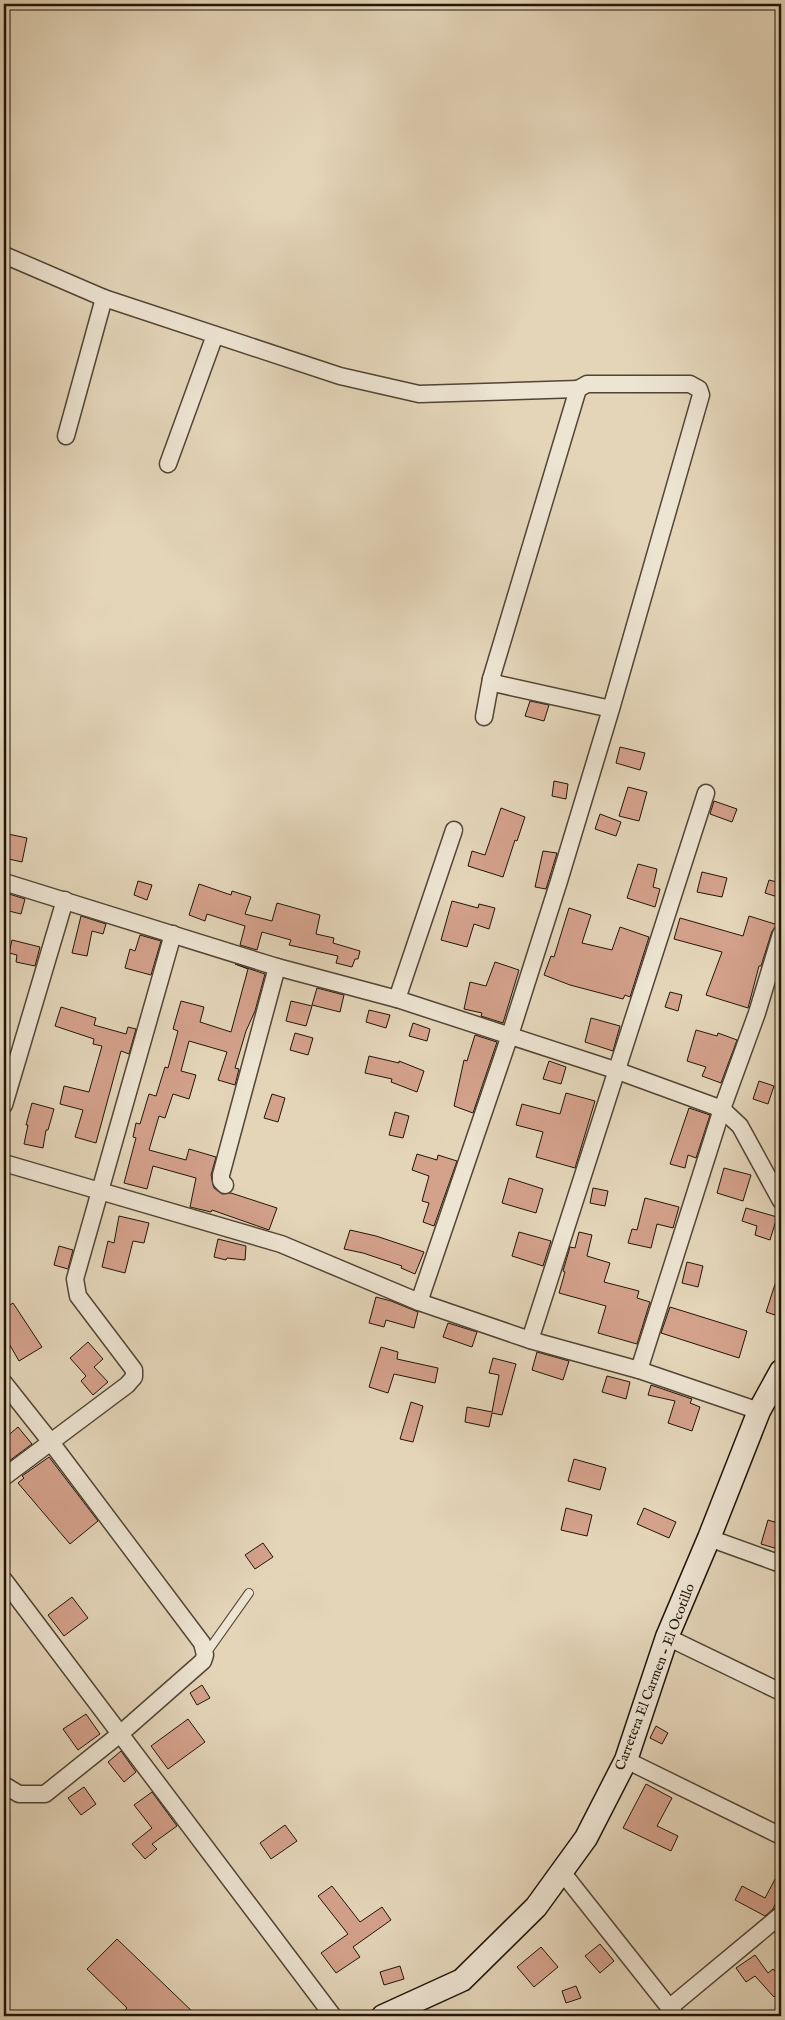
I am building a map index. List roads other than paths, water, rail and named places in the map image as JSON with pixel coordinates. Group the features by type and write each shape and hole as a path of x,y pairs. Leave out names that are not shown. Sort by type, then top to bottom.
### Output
{"main road":[{"name":"Carretera El Carmen - El Ocotillo","path":"383,2016 462,1980 536,1907 586,1838 626,1760 667,1637 709,1538 759,1411 781,1371"}],"street":[{"path":"4,255 104,298 340,376 419,394 578,389 587,384 690,384 699,388 701,395 611,710 510,1035 419,1302"},
{"path":"66,436 104,298"},
{"path":"168,464 215,335"},
{"path":"484,717 491,679 578,389"},
{"path":"491,679 498,684 611,710"},
{"path":"530,1340 706,794"},
{"path":"397,1000 454,830"},
{"path":"4,882 277,967 397,1000 510,1035 618,1071 722,1109 740,1126 781,1201"},
{"path":"4,1106 65,900"},
{"path":"4,1477 127,1385 134,1376 134,1370 78,1296 75,1279 173,934"},
{"path":"639,1370 722,1109 757,1013 781,934"},
{"path":"225,1185 221,1181 221,1175 277,967"},
{"path":"4,1163 281,1244 419,1302 530,1340 639,1370 759,1411"},
{"path":"4,1383 202,1643 206,1655 204,1662 120,1734 45,1794 19,1794 4,1784"},
{"path":"709,1538 781,1564"},
{"path":"4,1580 333,2016"},
{"path":"667,1637 781,1692"},
{"path":"626,1760 781,1836"},
{"path":"562,1872 672,2012 781,1915"}],"lane":[{"path":"206,1655 249,1593"}]}
